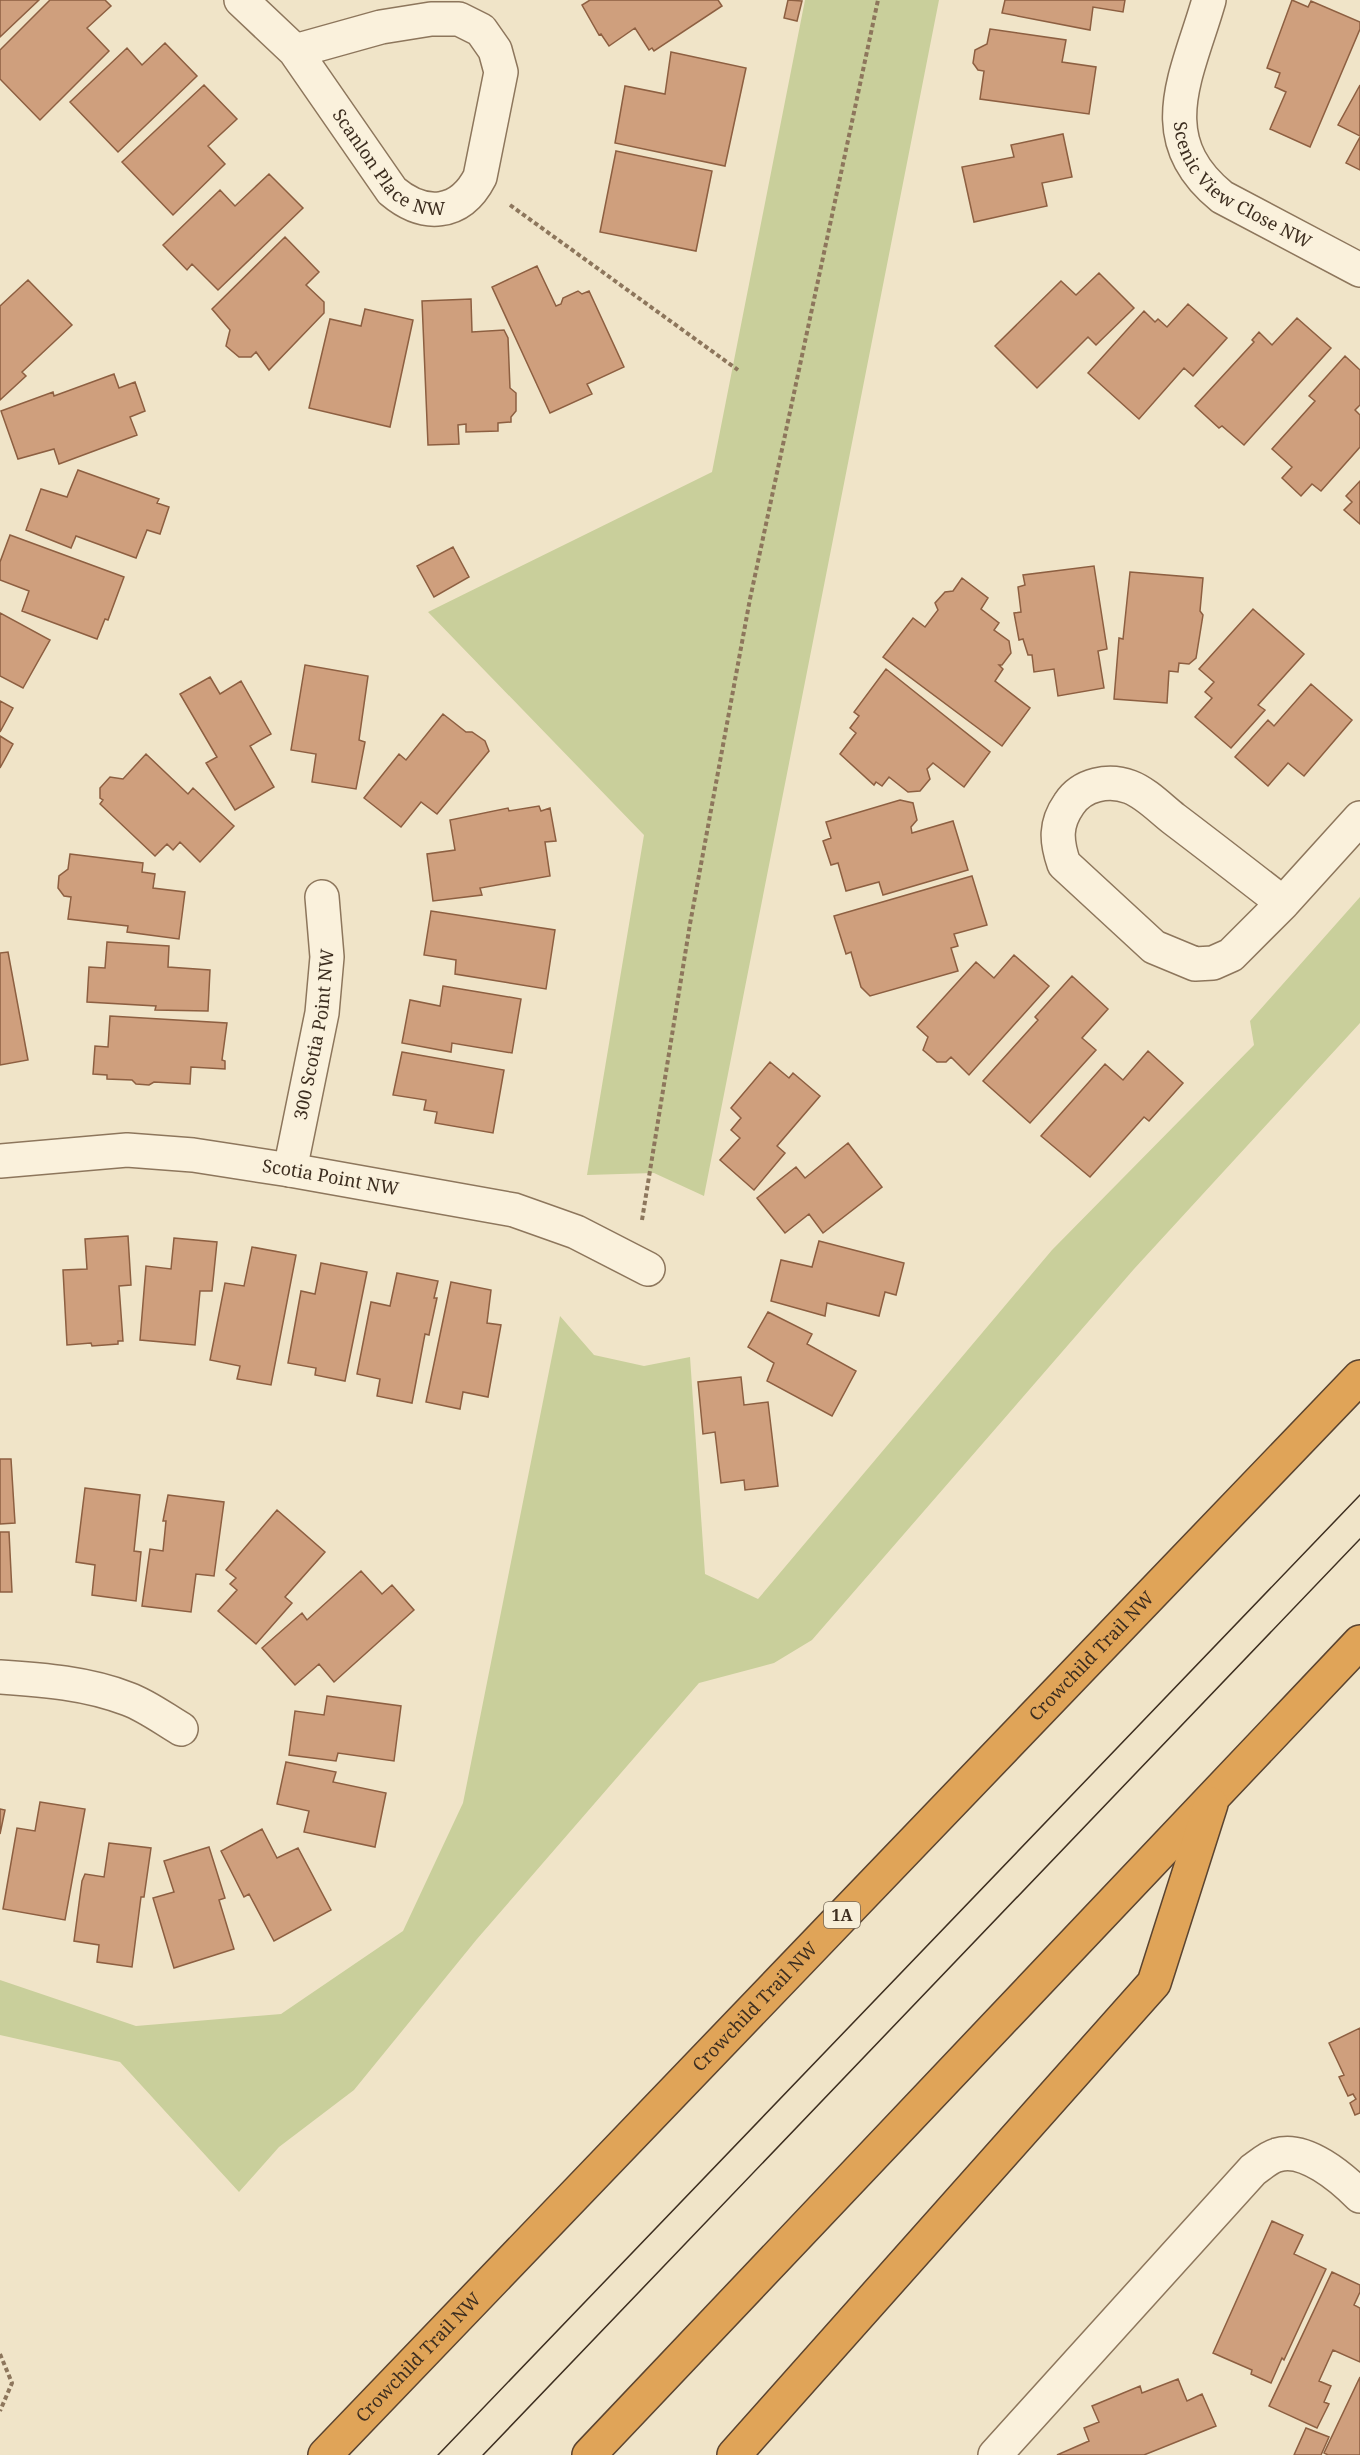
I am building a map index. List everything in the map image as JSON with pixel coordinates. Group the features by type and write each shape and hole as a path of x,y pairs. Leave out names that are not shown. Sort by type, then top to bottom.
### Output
{"highway":[{"name":"Crowchild Trail NW","path":"326,2455 1360,1377"},
{"path":"589,2455 1360,1641"},
{"path":"734,2455 1154,1983 1214,1796"}],"street":[{"name":"Scanlon Place NW","path":"241,0 295,51 392,191 405,202 424,210 438,209 456,204 472,191 480,177 501,72 495,50 481,30 459,19 431,19 381,27 295,51"},
{"name":"Scenic View Close NW","path":"1209,0 1179,101 1177,119 1180,136 1190,163 1205,184 1222,197 1360,270"},
{"path":"1283,903 1132,788 1099,784 1084,789 1071,800 1062,814 1057,831 1058,848 1064,864 1154,947 1195,964 1213,963 1232,955 1283,903 1360,818"},
{"name":"300 Scotia Point NW","path":"290,1170 322,1013 327,957 322,897"},
{"name":"Scotia Point NW","path":"0,1161 127,1150 193,1155 290,1170 514,1210 576,1232 641,1265"},
{"path":"0,1677 60,1681 101,1689 131,1700 181,1729"},
{"path":"995,2455 1253,2170 1278,2154 1309,2157 1346,2182 1360,2196"}],"path":[{"path":"641,1265 690,924 750,599 878,0"},
{"path":"472,191 514,206 738,370"},
{"path":"0,2354 12,2383 0,2411"}],"green space":[{"path":"805,0 939,0 704,1196 654,1173 587,1175 644,835 428,612 712,472"},
{"path":"1360,897 1360,1023 1134,1269 812,1640 774,1663 699,1683 477,1939 354,2090 279,2147 239,2192 120,2062 0,2035 0,1980 136,2026 281,2014 403,1931 463,1803 560,1316 594,1355 644,1366 690,1357 705,1574 758,1599 1052,1250 1254,1045 1250,1021"}],"building":[{"path":"0,0 39,0 0,37"},
{"path":"50,0 105,0 111,6 87,28 109,51 40,120 0,79 0,50"},
{"path":"590,0 718,0 722,6 654,51 652,48 649,50 635,28 609,46 601,34 599,35 582,5"},
{"path":"788,0 802,1 797,21 784,18"},
{"path":"1005,0 1125,0 1123,12 1093,7 1090,30 1002,13"},
{"path":"1292,0 1308,7 1311,1 1360,22 1360,29 1310,147 1270,129 1286,92 1275,87 1280,73 1267,68"},
{"path":"990,29 1066,40 1062,62 1096,67 1089,114 980,99 984,71 978,70 973,63 975,50 987,44"},
{"path":"165,43 197,76 118,152 70,102 127,48 142,65"},
{"path":"671,52 746,68 725,166 615,143 625,86 665,94"},
{"path":"204,85 237,119 208,146 225,164 173,215 122,162"},
{"path":"1360,85 1360,136 1338,125"},
{"path":"1063,134 1072,177 1042,183 1047,206 974,222 962,167 1014,157 1011,145"},
{"path":"1360,137 1360,170 1346,163"},
{"path":"616,151 712,171 696,251 600,232"},
{"path":"269,174 303,208 218,290 192,264 187,270 163,245 220,190 235,206"},
{"path":"285,237 319,272 306,285 324,302 324,313 269,370 256,352 251,357 239,357 226,346 230,330 212,309"},
{"path":"537,266 556,306 561,304 563,298 578,291 582,294 589,291 624,367 587,384 592,394 550,413 492,287"},
{"path":"1099,273 1134,308 1096,345 1088,337 1037,388 995,346 1061,281 1076,295"},
{"path":"28,280 72,325 22,372 26,376 0,400 0,306"},
{"path":"471,299 472,332 504,330 508,338 510,388 516,393 516,411 511,417 511,422 498,423 498,431 466,432 466,424 458,425 459,444 428,445 422,301"},
{"path":"1188,304 1227,338 1193,376 1184,368 1139,419 1088,373 1144,311 1155,322 1158,319 1167,327"},
{"path":"365,309 413,320 390,427 309,408 330,319 361,326"},
{"path":"1297,318 1331,348 1244,445 1222,426 1219,428 1195,406 1254,342 1252,340 1259,332 1272,345"},
{"path":"1345,356 1360,370 1360,405 1355,410 1360,415 1360,447 1321,491 1312,484 1301,496 1282,478 1292,467 1272,449 1315,401 1309,396"},
{"path":"114,374 119,388 135,382 145,411 130,417 137,435 59,464 54,449 18,459 1,411 53,392 54,396"},
{"path":"78,470 159,499 157,503 169,507 160,534 147,530 136,558 76,536 71,548 26,530 41,489 67,497"},
{"path":"1360,481 1360,524 1344,510 1352,502 1346,496"},
{"path":"10,535 124,577 108,620 105,619 97,639 22,611 29,591 0,580 0,562"},
{"path":"453,547 469,577 434,597 417,566"},
{"path":"1094,566 1107,649 1098,651 1104,688 1058,696 1054,669 1034,672 1032,655 1028,655 1023,639 1019,640 1014,613 1021,612 1018,587 1025,585 1023,575"},
{"path":"1130,572 1203,578 1200,611 1203,615 1196,658 1189,664 1179,663 1178,672 1169,671 1167,703 1114,699 1119,638 1123,639"},
{"path":"962,578 988,598 981,609 999,623 994,630 1009,641 1011,653 1002,665 999,665 1003,669 995,681 1030,708 1002,746 883,657 913,618 925,627 938,610 935,603 945,592 953,591"},
{"path":"1253,609 1304,654 1258,705 1265,710 1231,748 1195,717 1212,698 1205,692 1214,682 1199,669"},
{"path":"0,613 50,640 23,688 0,676"},
{"path":"305,665 368,676 359,740 365,742 356,789 312,782 316,754 291,750"},
{"path":"886,669 990,752 964,787 933,763 927,769 930,779 920,791 908,792 889,777 882,786 876,782 874,785 840,754 856,733 850,728 859,716 854,712"},
{"path":"210,677 220,694 241,681 271,734 250,746 274,787 235,810 206,763 217,757 180,694"},
{"path":"1311,684 1352,720 1304,776 1288,763 1268,786 1235,757 1268,720 1274,726"},
{"path":"0,701 13,708 0,732"},
{"path":"443,714 466,732 472,732 485,741 489,751 437,814 421,802 401,827 364,798 399,754 406,760"},
{"path":"0,736 13,744 0,768"},
{"path":"146,754 188,794 193,788 234,826 200,862 180,842 173,850 167,844 155,856 100,804 103,800 100,798 100,788 110,777 123,779"},
{"path":"900,800 913,803 917,820 911,827 912,833 953,821 968,870 883,895 879,882 846,891 838,863 831,865 823,841 831,838 826,822"},
{"path":"539,806 541,811 550,808 556,841 545,842 550,876 480,888 482,895 433,901 427,854 455,850 450,820 508,808 509,811"},
{"path":"70,854 143,863 142,872 155,874 153,888 185,892 179,939 127,932 128,926 68,919 71,897 64,896 58,888 59,876 68,869"},
{"path":"972,876 987,925 954,934 958,946 951,948 958,971 870,996 861,987 851,952 846,954 834,916"},
{"path":"431,911 555,930 546,989 455,974 456,960 424,955"},
{"path":"107,942 169,946 168,967 210,970 208,1011 155,1010 156,1006 87,1002 89,967 105,968"},
{"path":"8,952 28,1060 0,1065 0,953"},
{"path":"1014,955 1049,986 969,1075 951,1057 946,1062 937,1062 923,1050 928,1037 917,1027 976,962 994,978"},
{"path":"1072,976 1108,1009 1082,1038 1096,1050 1030,1123 983,1081 1038,1020 1035,1017"},
{"path":"443,986 521,999 512,1053 452,1043 451,1052 402,1043 410,1000 440,1006"},
{"path":"110,1016 227,1023 222,1060 225,1061 225,1069 191,1067 190,1084 154,1082 149,1085 136,1084 132,1080 107,1079 107,1075 93,1074 95,1046 108,1047"},
{"path":"1148,1051 1183,1083 1149,1121 1144,1117 1090,1177 1041,1136 1105,1064 1123,1080"},
{"path":"402,1052 504,1070 493,1133 435,1123 437,1112 424,1110 426,1100 393,1095"},
{"path":"770,1062 789,1078 793,1073 820,1096 777,1146 785,1153 754,1190 720,1160 740,1138 731,1130 741,1118 731,1108"},
{"path":"848,1143 882,1187 823,1233 809,1214 785,1233 757,1198 796,1167 805,1178"},
{"path":"128,1236 131,1285 119,1286 123,1341 118,1341 118,1344 92,1346 91,1343 67,1345 63,1270 87,1269 85,1239"},
{"path":"174,1238 217,1242 212,1291 200,1291 195,1345 140,1340 146,1266 171,1269"},
{"path":"819,1241 904,1263 896,1295 885,1292 879,1316 827,1303 825,1316 771,1301 781,1260 812,1267"},
{"path":"252,1247 296,1255 271,1385 237,1379 240,1366 210,1360 225,1283 244,1286"},
{"path":"321,1263 367,1272 345,1381 315,1375 316,1368 288,1363 301,1291 315,1294"},
{"path":"397,1273 438,1281 434,1298 437,1298 429,1335 425,1334 412,1403 377,1396 380,1379 357,1374 371,1302 390,1306"},
{"path":"451,1282 491,1290 487,1323 501,1325 488,1397 463,1392 460,1409 426,1402"},
{"path":"768,1312 812,1334 807,1344 856,1371 832,1416 767,1381 774,1363 748,1347"},
{"path":"741,1377 744,1405 768,1402 778,1486 745,1490 744,1480 721,1483 715,1432 703,1434 698,1382"},
{"path":"0,1459 11,1459 15,1523 0,1524"},
{"path":"85,1488 140,1495 134,1551 141,1552 136,1601 92,1595 95,1565 76,1562"},
{"path":"168,1495 224,1502 214,1576 196,1574 191,1612 142,1606 150,1549 163,1551 166,1521 163,1521"},
{"path":"277,1510 325,1552 285,1597 292,1603 256,1644 218,1611 237,1590 230,1584 236,1578 226,1570"},
{"path":"0,1532 9,1532 12,1592 0,1592"},
{"path":"361,1571 382,1594 392,1585 414,1610 334,1682 319,1664 295,1685 262,1648 302,1613 307,1620"},
{"path":"327,1696 401,1706 394,1761 338,1753 336,1761 289,1755 295,1711 324,1715"},
{"path":"286,1762 336,1772 333,1782 386,1793 375,1847 304,1832 309,1811 277,1804"},
{"path":"40,1802 85,1809 65,1920 3,1909 17,1828 35,1831"},
{"path":"0,1809 5,1810 0,1834"},
{"path":"262,1829 277,1858 298,1848 331,1910 274,1941 249,1894 244,1897 221,1851"},
{"path":"109,1843 151,1848 144,1897 141,1897 132,1967 97,1962 99,1945 74,1941 82,1881 85,1874 104,1877"},
{"path":"209,1847 225,1898 219,1900 234,1949 174,1968 153,1898 174,1892 164,1861"},
{"path":"1360,2028 1360,2113 1355,2115 1350,2103 1356,2099 1353,2094 1348,2096 1339,2077 1344,2075 1329,2043"},
{"path":"1272,2221 1303,2235 1294,2254 1326,2269 1271,2383 1251,2374 1252,2370 1213,2353"},
{"path":"1332,2272 1360,2285 1360,2292 1354,2305 1360,2308 1360,2362 1333,2350 1319,2381 1331,2386 1324,2402 1329,2404 1317,2428 1269,2406"},
{"path":"1360,2377 1360,2455 1328,2455 1324,2453"},
{"path":"1178,2379 1187,2401 1202,2394 1216,2426 1144,2455 1057,2455 1089,2441 1084,2428 1099,2422 1092,2406 1140,2386 1142,2393"},
{"path":"1306,2428 1329,2437 1321,2455 1294,2455"}],"tram line":[{"path":"438,2455 1360,1495"},
{"path":"483,2455 1360,1539"}]}
